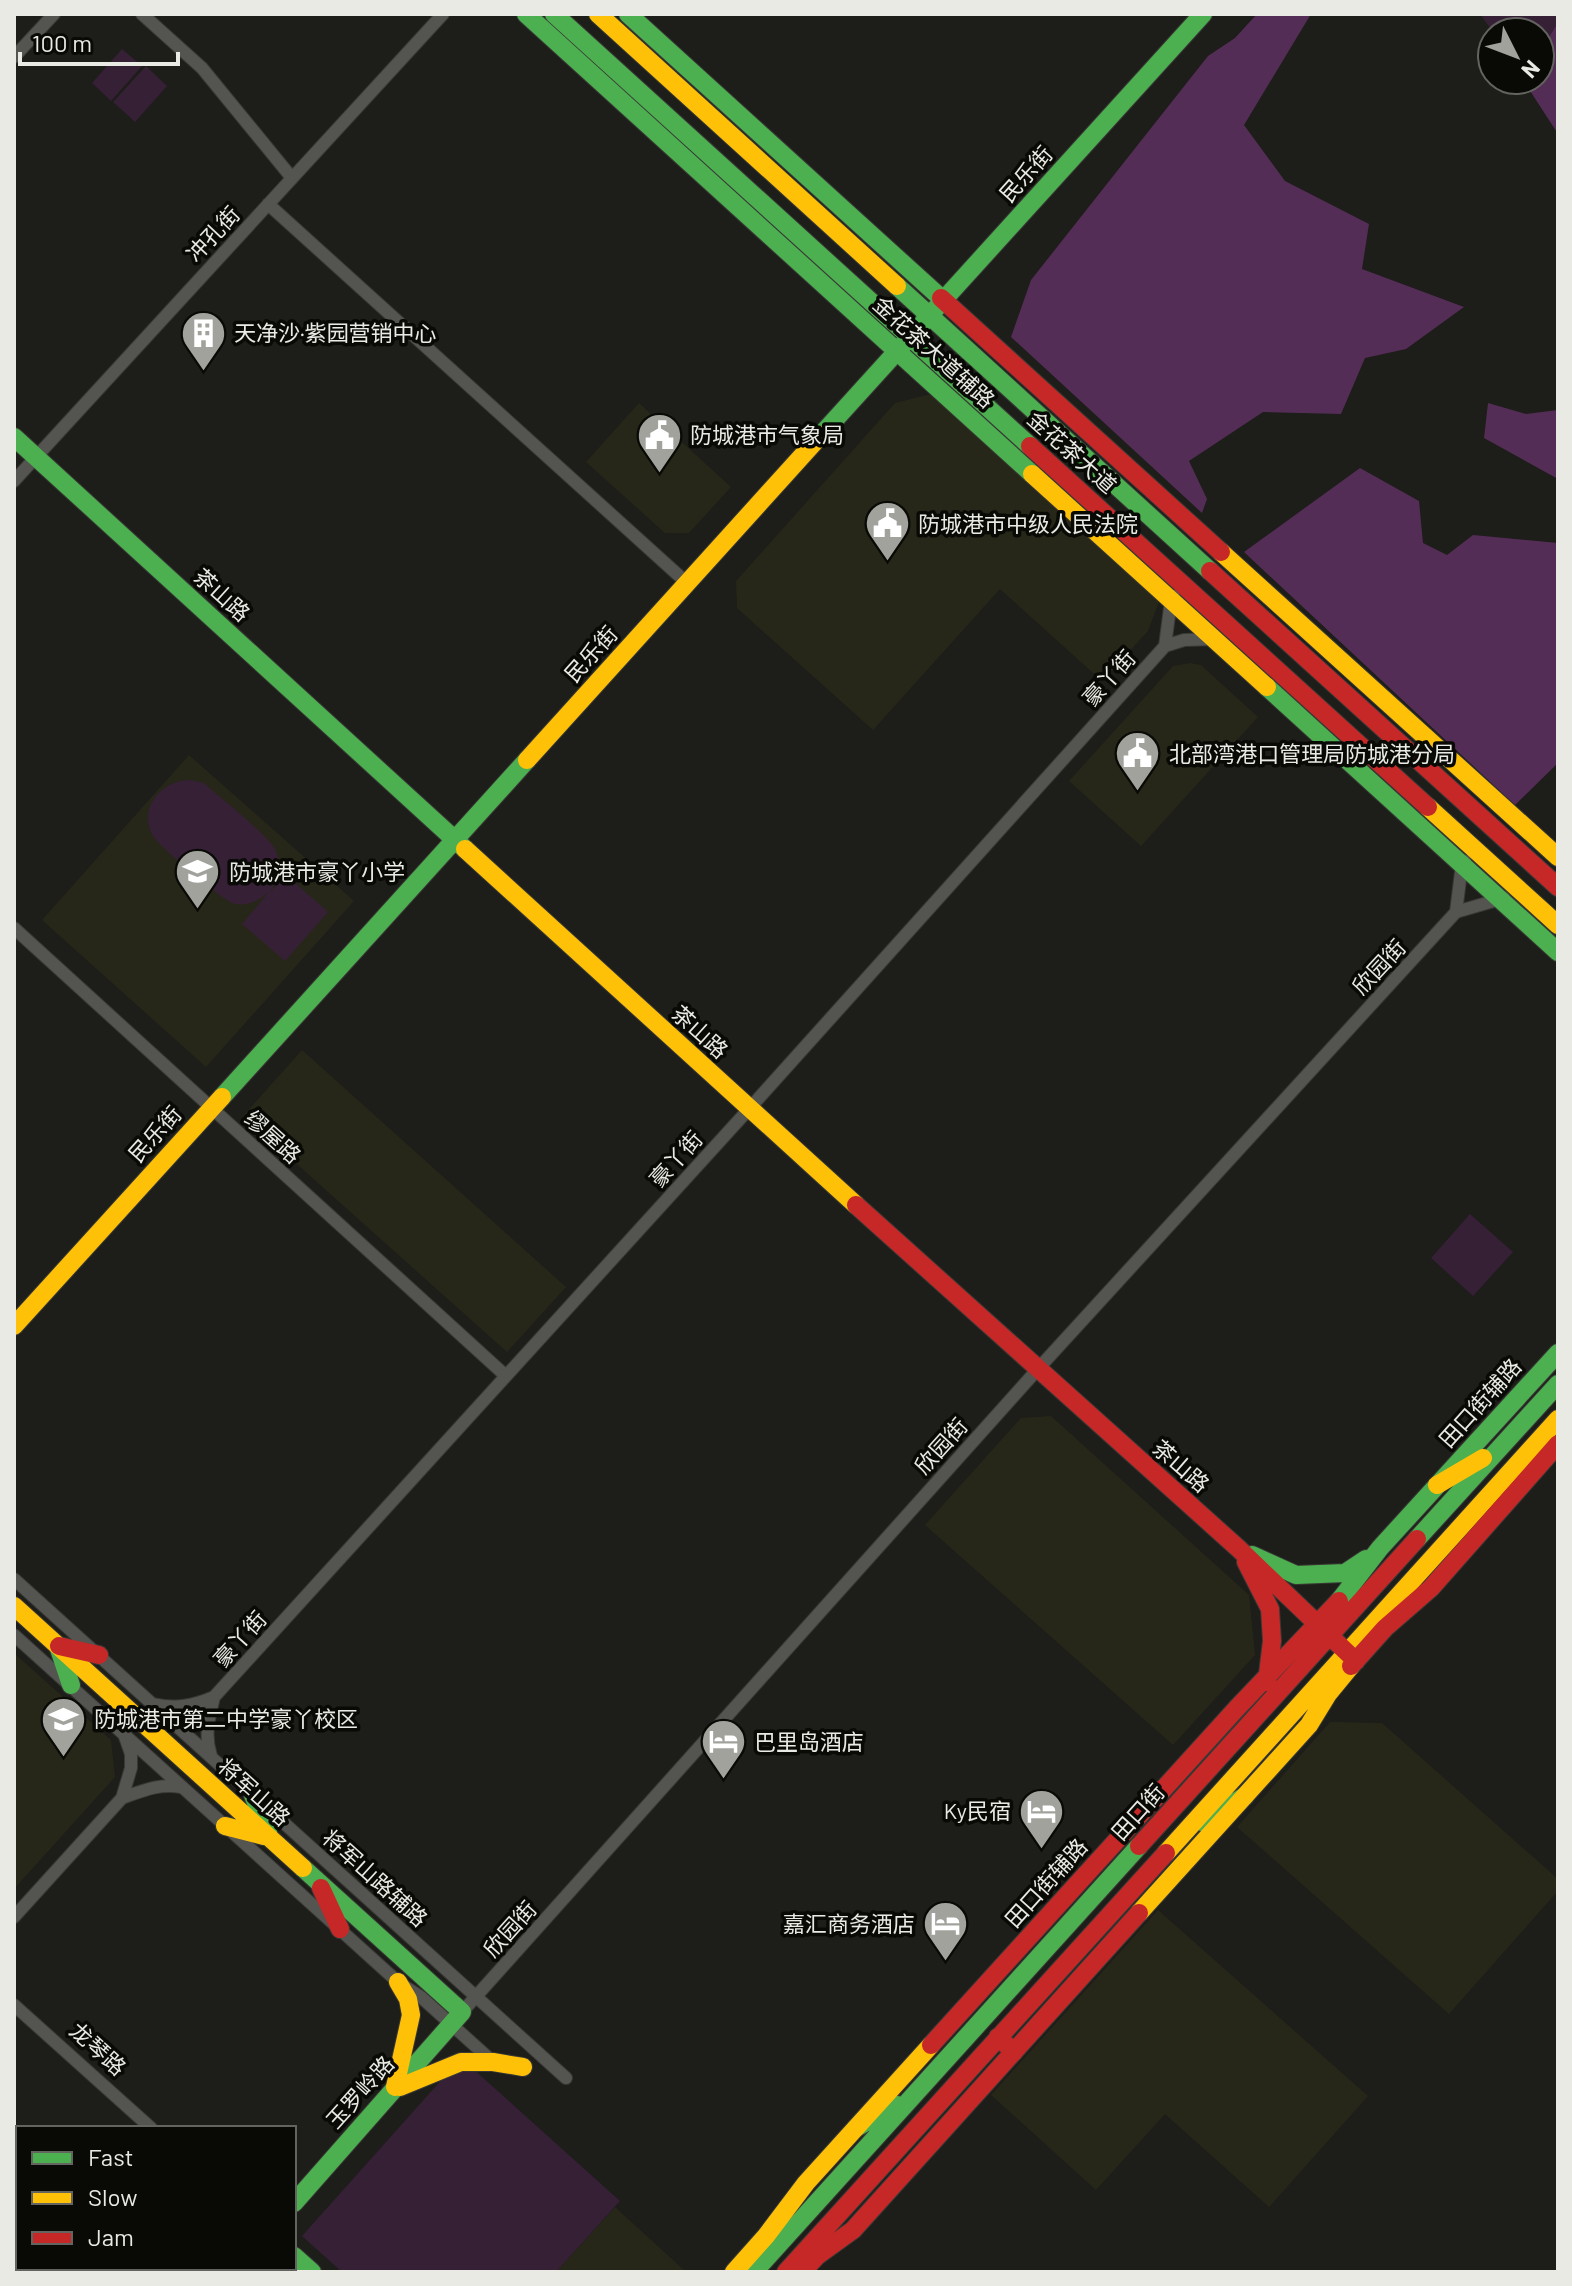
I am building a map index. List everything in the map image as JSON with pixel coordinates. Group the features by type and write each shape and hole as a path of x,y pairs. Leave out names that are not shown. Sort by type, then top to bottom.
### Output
{"main road":[{"name":"金花茶大道辅路","path":"526,14 903,345 1171,600 1558,952"},
{"name":"金花茶大道","path":"554,14 903,345 1184,585 1558,925"},
{"name":"金花茶大道","path":"598,14 1558,887"},
{"name":"金花茶大道辅路","path":"628,14 1558,857"},
{"name":"民乐街","path":"14,1326 1203,14"},
{"name":"茶山路","path":"14,437 749,1109 1239,1549 1351,1657"},
{"path":"1203,565 1218,549"},
{"path":"1369,717 1384,700"},
{"path":"1494,829 1509,813"},
{"name":"田口街辅路","path":"734,2272 806,2183 1237,1708 1324,1631 1380,1548 1558,1353"},
{"name":"田口街","path":"754,2272 1247,1727 1324,1631 1558,1384"},
{"path":"786,2272 1182,1835 1351,1657 1558,1419"},
{"path":"802,2272 817,2256 853,2230 1309,1725 1351,1657 1431,1588 1558,1444"},
{"path":"1437,1485 1500,1448"},
{"path":"1239,1549 1296,1575 1345,1573 1380,1548"},
{"path":"1239,1549 1270,1609 1272,1641 1269,1678 1247,1727"},
{"name":"将军山路","path":"14,1606 319,1882 457,2019"},
{"path":"58,1646 99,1655"},
{"path":"58,1646 71,1685"},
{"path":"253,1795 270,1838"},
{"path":"1182,1835 1245,1796"},
{"path":"225,1826 270,1838"},
{"path":"319,1882 340,1929"},
{"path":"394,2089 411,2015 408,1999 398,1982"},
{"name":"玉罗岭路","path":"296,2201 457,2019"},
{"path":"998,2037 1014,2052"},
{"path":"394,2089 461,2062 493,2062 523,2067"},
{"path":"856,2128 915,2095"},
{"path":"296,2258 312,2272"}],"street":[{"path":"14,57 54,14"},
{"path":"142,14 202,68 292,178"},
{"name":"冲孔街","path":"14,481 443,14"},
{"path":"268,204 687,583"},
{"path":"1184,585 1171,600 1165,646 1184,640 1216,641 1229,625"},
{"name":"豪丫街","path":"153,1704 188,1707 214,1697 1165,646"},
{"path":"1475,850 1462,864 1456,912 1501,900 1515,886"},
{"name":"欣园街","path":"457,2019 1037,1370 1456,912"},
{"name":"缪屋路","path":"14,928 506,1376"},
{"name":"将军山路辅路","path":"14,1579 566,2078"},
{"path":"14,1635 398,1982 457,2019 493,2062"},
{"name":"豪丫街","path":"212,1758 207,1744 207,1726 214,1697"},
{"path":"14,1917 122,1798 131,1768 131,1754 124,1733"},
{"path":"122,1798 167,1785 183,1788"},
{"name":"龙琴路","path":"14,2005 149,2126"}],"shaded area":[{"path":"1257,14 1311,14 1244,125 1285,181 1369,224 1362,269 1464,307 1406,349 1365,358 1341,414 1263,412 1189,461 1207,499 1202,513 1011,337 1031,280 1208,56 1235,38"},
{"path":"1480,14 1558,14 1558,123 1547,96 1556,96 1556,16"},
{"path":"1558,23 1558,134 1533,96 1556,96"},
{"path":"122,49 142,66 111,101 92,83"},
{"path":"146,66 167,86 135,122 113,102"},
{"name":"防城港市中级人民法院","path":"931,394 1160,599 1148,631 1102,681 1000,589 873,730 737,608 736,581 895,403"},
{"name":"防城港市气象局","path":"639,403 731,487 689,533 665,533 586,462"},
{"path":"1488,403 1526,414 1558,410 1558,479 1484,438"},
{"path":"1360,468 1419,501 1423,543 1447,555 1473,535 1558,543 1558,763 1515,805 1244,552"},
{"path":"1201,665 1258,717 1141,846 1069,781 1173,666"},
{"name":"防城港市豪丫小学","path":"189,755 354,901 206,1067 42,920"},
{"path":"190,780 204,783 271,843 279,866 270,892 286,875 328,912 285,961 242,924 269,892 245,904 228,901 192,873 153,836 148,815 155,798 170,785"},
{"path":"302,1050 566,1287 507,1352 243,1116"},
{"path":"1470,1214 1513,1252 1473,1296 1431,1258"},
{"path":"1051,1416 1249,1595 1255,1655 1173,1745 925,1525 1021,1418"},
{"name":"防城港市第二中学豪丫校区","path":"14,1653 111,1740 115,1777 14,1889"},
{"path":"1330,1722 1382,1723 1558,1879 1558,1891 1449,2014 1237,1827"},
{"path":"1158,1910 1368,2096 1269,2207 1165,2114 1096,2190 991,2095"},
{"path":"461,2058 620,2201 556,2272 342,2272 302,2236"},
{"path":"615,2207 685,2271 556,2272"}],"traffic: fast":[{"path":"526,14 1032,474"},
{"path":"554,14 1030,446"},
{"path":"628,14 941,298"},
{"path":"821,435 1203,14"},
{"path":"897,286 1210,571"},
{"path":"14,437 465,849"},
{"path":"1267,687 1558,952"},
{"path":"222,1097 527,760"},
{"path":"1339,1601 1380,1548 1558,1353"},
{"path":"1417,1539 1558,1384"},
{"path":"1252,1555 1296,1575 1345,1573 1366,1559"},
{"path":"59,1649 71,1685"},
{"path":"253,1795 268,1832"},
{"path":"1202,1822 1245,1796"},
{"path":"754,2272 1139,1846"},
{"path":"296,2201 462,2012 303,1868"},
{"path":"856,2128 897,2105"},
{"path":"296,2258 312,2272"}],"traffic: slow":[{"path":"598,14 897,286"},
{"path":"527,760 821,435"},
{"path":"1032,474 1267,687"},
{"path":"1221,552 1558,857"},
{"path":"1428,807 1558,925"},
{"path":"465,849 856,1205"},
{"path":"14,1326 222,1097"},
{"path":"1166,1853 1558,1419"},
{"path":"1437,1485 1483,1458"},
{"path":"14,1606 303,1868"},
{"path":"1139,1913 1309,1725 1328,1694 1351,1666"},
{"path":"225,1826 264,1836"},
{"path":"395,2087 411,2015 408,1999 398,1982"},
{"path":"734,2272 806,2183 931,2045"},
{"path":"400,2087 461,2062 493,2062 523,2067"}],"traffic: jam":[{"path":"941,298 1221,552"},
{"path":"1030,446 1428,807"},
{"path":"1210,571 1558,887"},
{"path":"856,1205 1239,1549 1356,1661"},
{"path":"1351,1666 1385,1628 1431,1588 1558,1444"},
{"path":"1139,1846 1417,1539"},
{"path":"1246,1562 1270,1609 1272,1641 1267,1682"},
{"path":"931,2045 1237,1708 1339,1601"},
{"path":"59,1646 99,1655"},
{"path":"786,2272 1166,1853"},
{"path":"321,1888 340,1929"},
{"path":"802,2272 817,2256 853,2230 1139,1913"},
{"path":"998,2037 1014,2052"}],"place":[{"name":"天净沙·紫园营销中心","path":"203,372"},
{"name":"防城港市气象局","path":"659,474"},
{"name":"防城港市中级人民法院","path":"887,563"},
{"name":"北部湾港口管理局防城港分局","path":"1138,793"},
{"name":"防城港市豪丫小学","path":"198,911"},
{"name":"防城港市第二中学豪丫校区","path":"63,1758"},
{"name":"巴里岛酒店","path":"723,1781"},
{"name":"Ky民宿","path":"1042,1850"},
{"name":"嘉汇商务酒店","path":"946,1963"}]}
